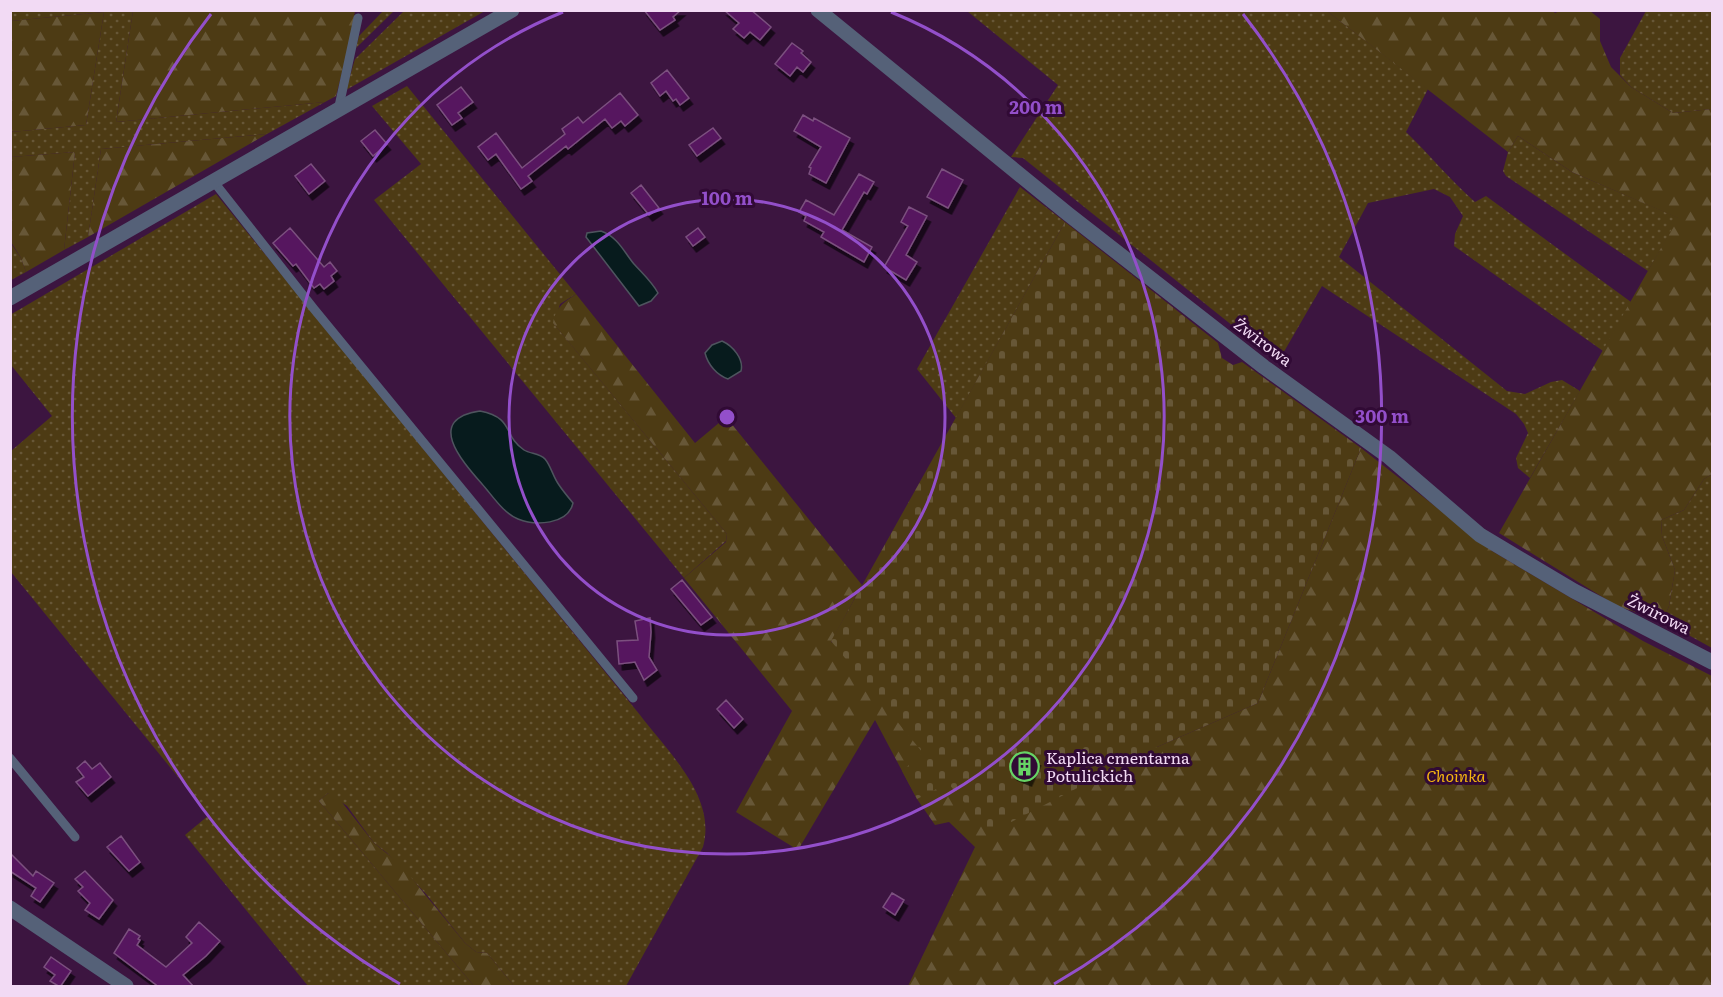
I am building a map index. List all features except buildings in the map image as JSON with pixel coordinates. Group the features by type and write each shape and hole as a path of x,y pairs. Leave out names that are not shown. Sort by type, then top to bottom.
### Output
{"street":[{"path":"10,298 512,10"},
{"name":"Żwirowa","path":"818,10 1068,214 1264,367 1389,458 1480,535 1574,591 1713,662"},
{"path":"10,908 126,987"}],"lane":[{"path":"338,111 358,18"},
{"path":"213,182 633,698"},
{"path":"10,758 75,837"}],"green space":[{"path":"1552,10 1555,13 1590,11 1600,19 1600,41 1611,67 1631,87 1673,113 1712,109 1712,474 1704,479 1684,510 1661,520 1662,536 1675,570 1669,606 1663,621 1617,606 1499,533 1678,218 1572,172 1518,136 1508,152 1327,11"},
{"path":"10,11 133,11 116,122 325,102 267,134 101,149 88,237 64,250 75,152 11,157 11,132 86,125 104,12 11,21"},
{"path":"133,11 355,11 336,96 325,102 116,122"},
{"path":"383,11 394,11 356,48 359,36"},
{"path":"404,11 485,11 346,90 355,59"},
{"path":"967,11 1327,11 1428,89 1406,132 1475,202 1486,196 1631,302 1603,351 1454,246 1455,234 1463,216 1450,197 1434,189 1368,203 1339,257 1507,391 1525,394 1551,382 1562,380 1580,391 1530,478 1518,468 1516,458 1528,433 1516,414 1322,286 1278,362 1023,158 1011,157 1058,85"},
{"path":"1646,11 1712,11 1712,109 1673,113 1631,87 1620,75 1620,58"},
{"path":"104,12 86,125 11,132 11,21"},
{"path":"407,86 576,294 560,304 554,324 727,534 726,541 684,578 374,200 421,164 372,106"},
{"path":"267,134 88,237 101,149"},
{"path":"1518,136 1572,172 1679,218 1648,271 1506,176 1503,171 1508,152"},
{"path":"75,152 64,250 26,272 11,242 11,157"},
{"path":"1020,187 1065,222 956,418 917,369"},
{"path":"216,194 664,744 697,793 703,810 705,828 703,847 626,986 514,986 487,953 476,952 465,943 426,894 387,853 374,843 347,806 328,793 319,801 474,986 308,986 185,835 209,815 11,572 11,451 52,416 11,365 10,315"},
{"path":"1065,222 1218,343 1222,358 1233,365 1242,362 1361,448 1258,703 1157,747 990,833 948,783 917,799 902,771 923,753 831,641"},
{"path":"10,242 21,258 26,272 11,280"},
{"name":"Choinka","path":"576,294 695,443 726,417 862,585 831,642 1157,747 1258,703 1361,448 1492,551 1643,641 1712,676 1712,986 908,986 975,847 949,822 935,825 917,799 875,720 798,850 736,812 792,711 684,578 726,542 727,534 553,323 561,306"},
{"path":"1712,474 1712,648 1663,621 1669,606 1675,570 1662,536 1661,520 1684,510 1704,479"},
{"path":"328,793 337,796 374,843 400,864 465,943 476,952 487,953 514,986 474,986 319,801"}],"shaded area":[{"path":"601,231 616,241 653,285 658,293 651,301 639,306 586,237 587,233"},
{"path":"722,341 734,350 741,362 741,371 728,379 714,369 705,353 712,345"},
{"path":"480,411 499,418 504,422 517,444 526,451 545,459 557,482 573,503 565,516 542,523 518,519 503,508 465,464 452,442 451,431 454,422 463,415"}],"place":[{"name":"Kaplica cmentarna Potulickich","path":"1025,767"}]}
